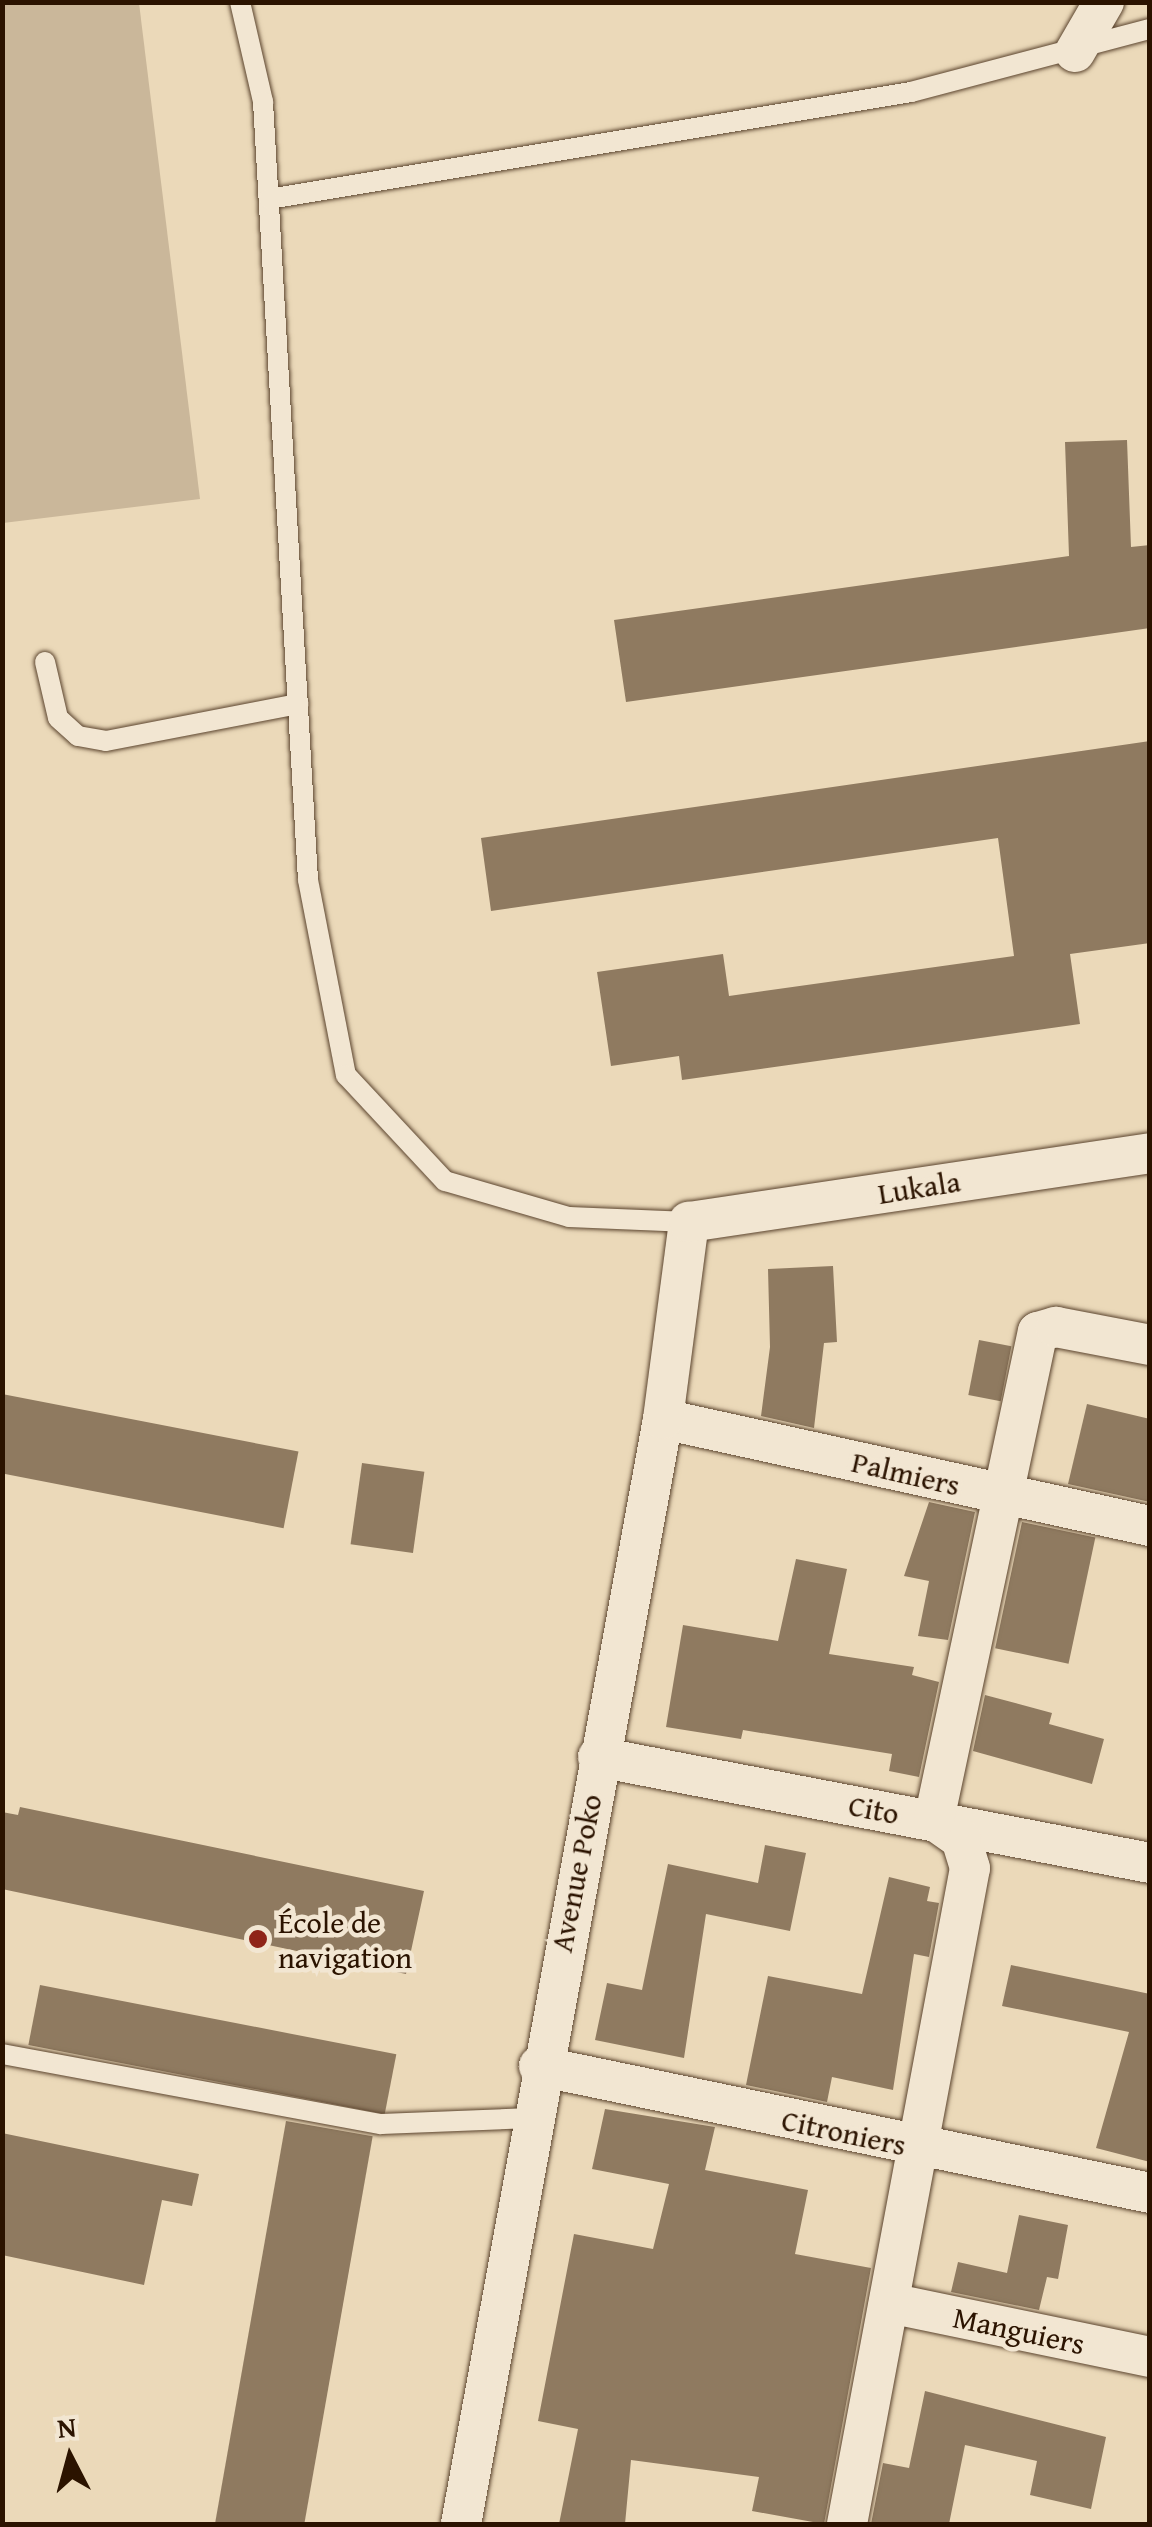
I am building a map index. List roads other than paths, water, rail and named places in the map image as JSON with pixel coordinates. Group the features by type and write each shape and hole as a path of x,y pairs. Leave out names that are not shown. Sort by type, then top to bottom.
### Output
{"street":[{"path":"1075,52 1104,2"},
{"name":"Lukala","path":"689,1222 1150,1153"},
{"name":"Avenue Poko","path":"461,2524 539,2066 663,1419 689,1222"},
{"path":"847,2524 970,1868 960,1838 934,1820 1038,1332 1056,1327 1150,1345"},
{"name":"Palmiers","path":"663,1419 1150,1526"},
{"name":"Cito","path":"598,1757 1150,1863"},
{"name":"Citroniers","path":"539,2066 919,2149 1150,2193"},
{"name":"Manguiers","path":"889,2303 1150,2357"}],"lane":[{"path":"240,2 263,102 308,880 346,1075 445,1182 569,1217 689,1222"},
{"path":"268,199 911,92 1150,30"},
{"path":"45,662 58,718 78,736 106,741 298,704"},
{"path":"2,2054 381,2124 530,2118"}],"place":[{"name":"École de navigation","path":"258,1939"}]}
